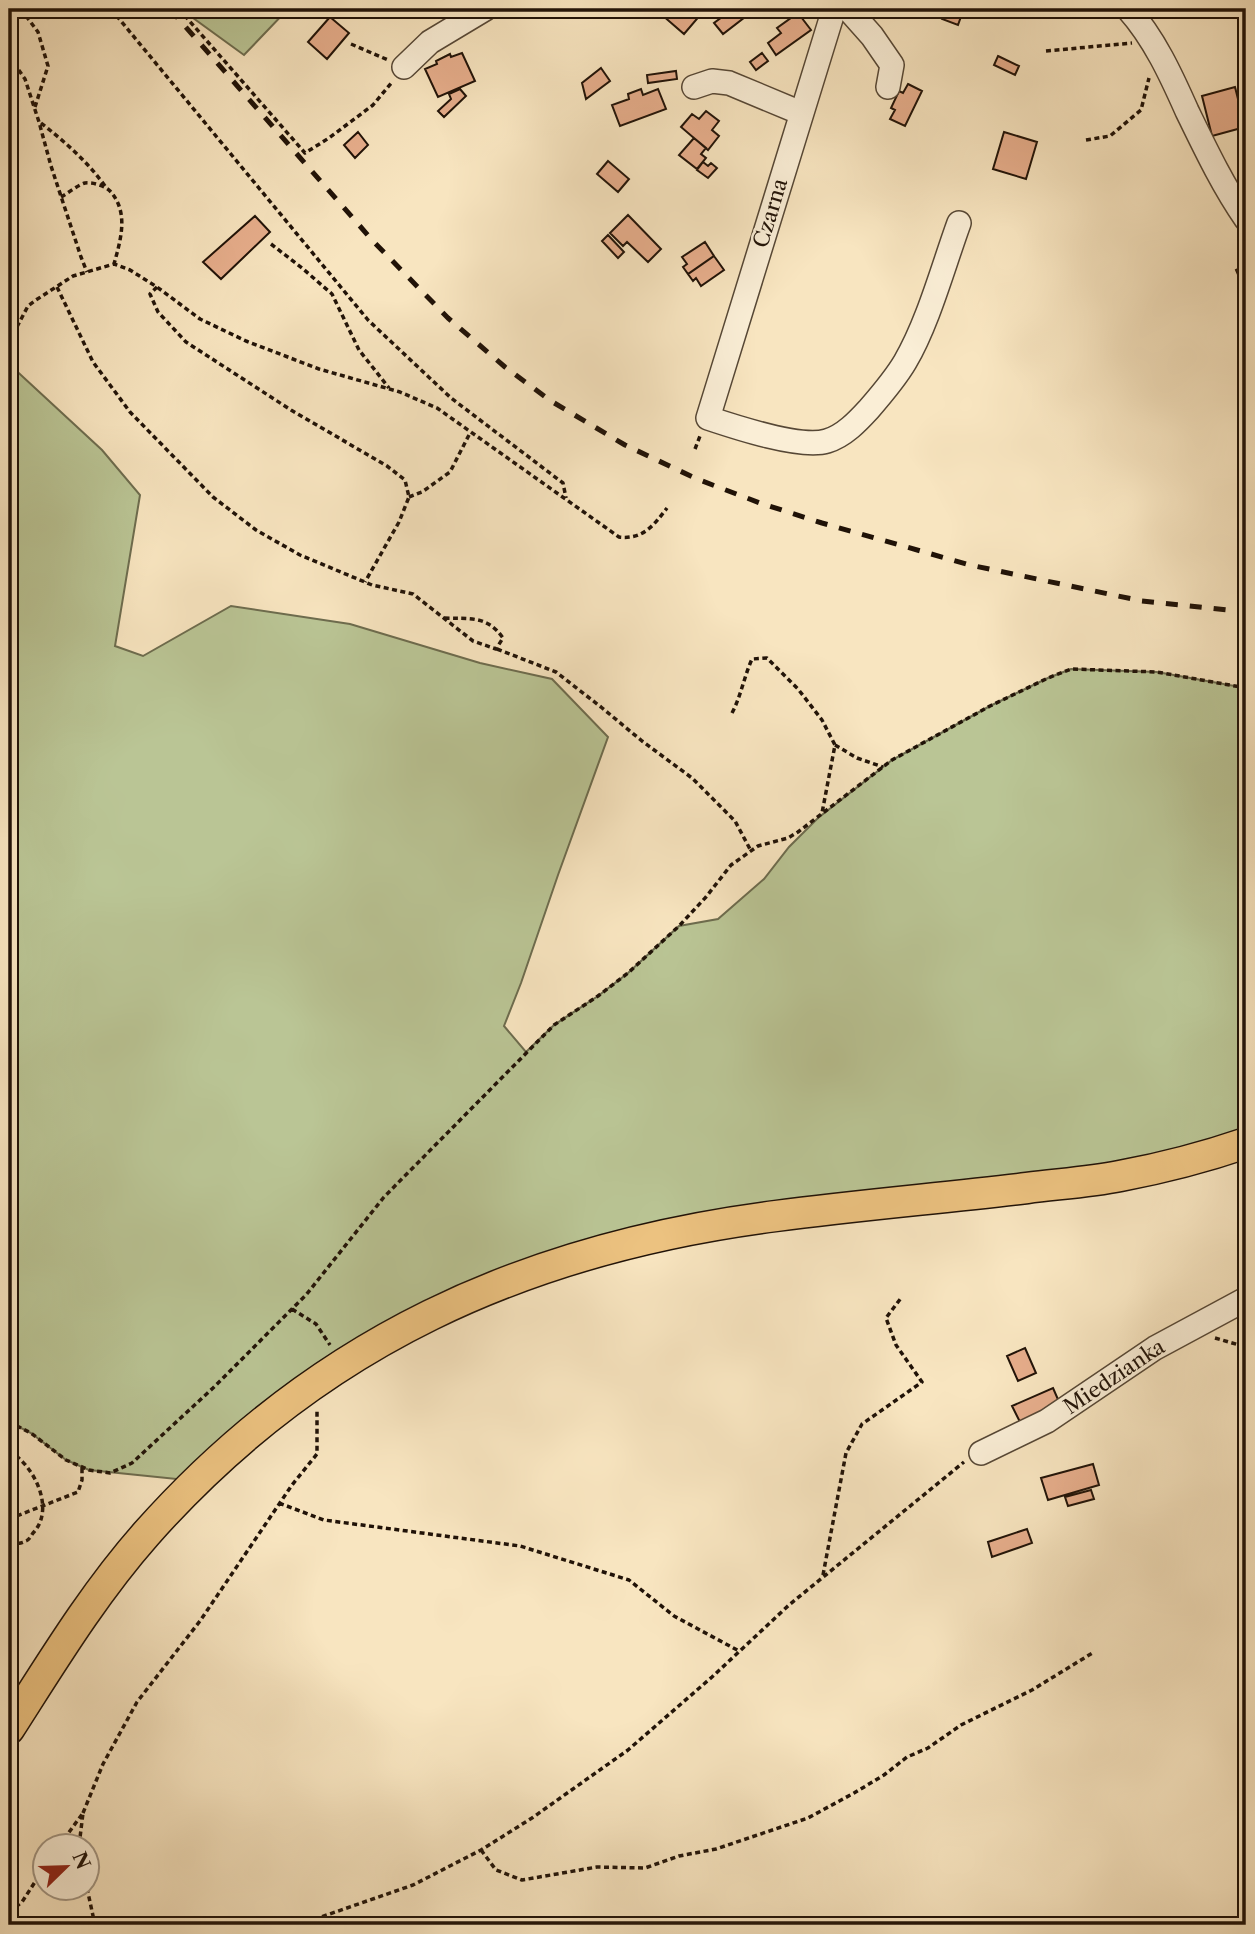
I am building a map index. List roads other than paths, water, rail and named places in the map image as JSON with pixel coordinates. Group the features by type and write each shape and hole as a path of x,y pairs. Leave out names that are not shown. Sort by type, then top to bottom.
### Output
{"main road":[{"path":"9,1729 90,1603 146,1534 196,1481 241,1440 312,1385 420,1319 471,1295 553,1265 629,1243 701,1227 1118,1177 1204,1157 1246,1143"}],"street":[{"path":"404,68 430,42 485,9"},
{"name":"Czarna","path":"834,9 708,418 803,444 828,441 845,432 884,392 904,364 918,337 959,223"},
{"path":"848,9 872,36 892,65 888,87"},
{"path":"1128,9 1152,41 1205,149 1246,219"},
{"path":"694,87 712,81 729,83 801,113"},
{"name":"Miedzianka","path":"981,1452 1047,1421 1155,1348 1246,1299"}],"railway":[{"path":"170,9 373,241 448,318 505,367 551,401 625,445 697,479 760,503 970,565 1142,601 1246,612"}]}
